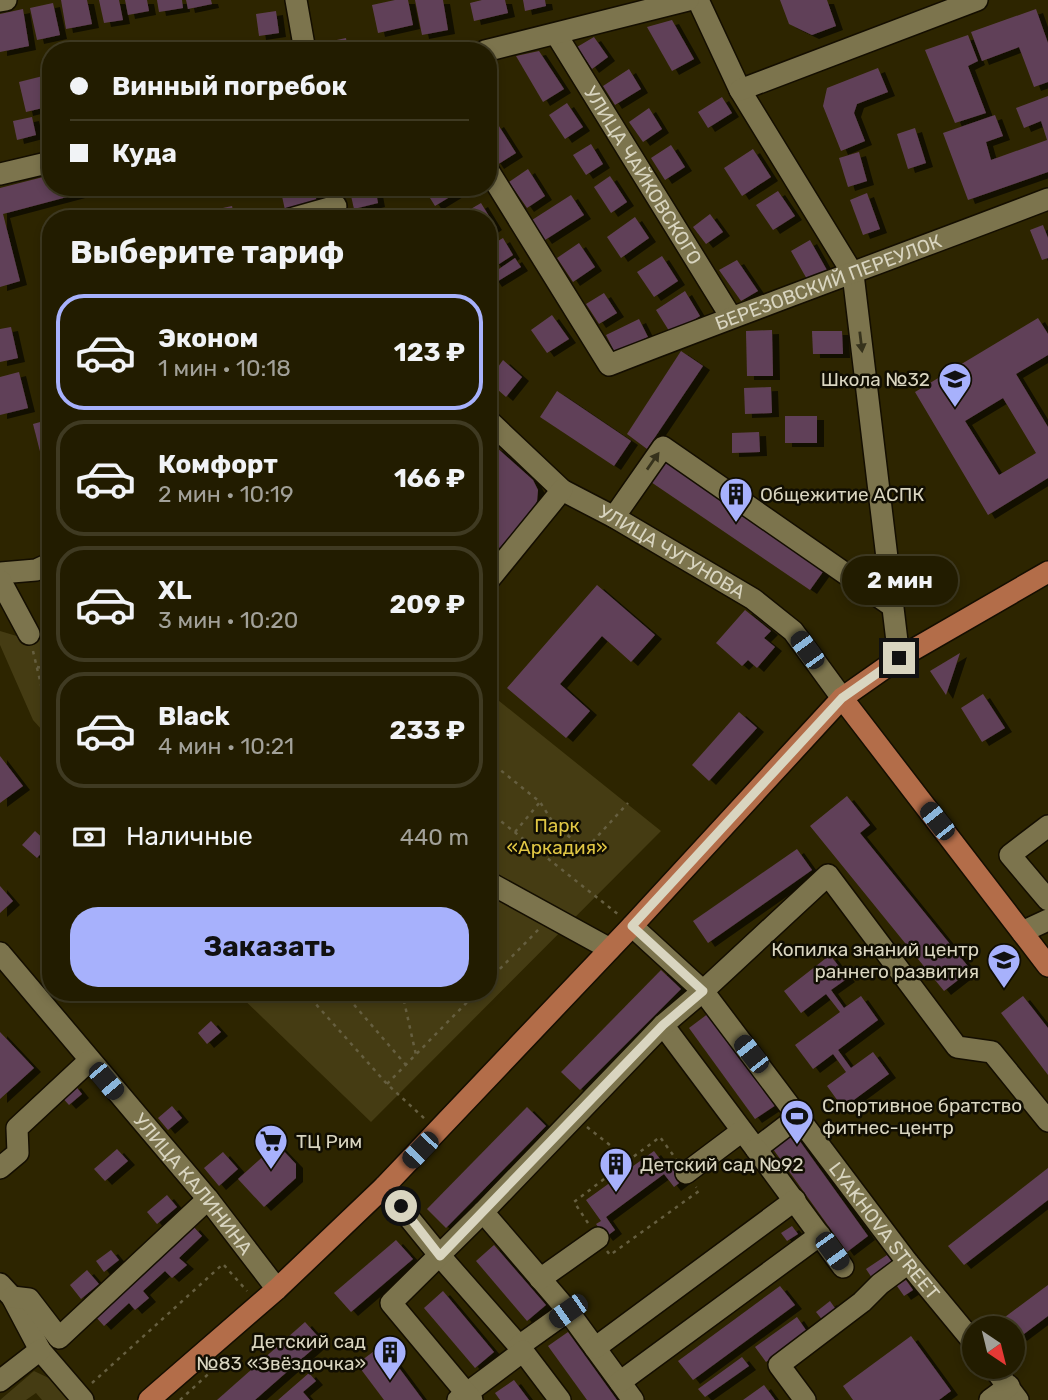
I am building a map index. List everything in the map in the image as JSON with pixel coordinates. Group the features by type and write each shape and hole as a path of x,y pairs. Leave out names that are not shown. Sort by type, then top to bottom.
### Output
{"main road":[{"path":"155,1398 332,1239 384,1187 632,926 842,698 899,658 1048,572"},
{"path":"842,698 1048,966"}],"street":[{"path":"0,1 6,0"},
{"path":"296,0 303,42"},
{"path":"497,48 688,0"},
{"path":"698,0 740,90 853,274 899,658"},
{"path":"740,90 977,0"},
{"name":"УЛИЦА ЧАЙКОВСКОГО","path":"556,34 731,317"},
{"path":"0,174 42,164"},
{"name":"БЕРЕЗОВСКИЙ ПЕРЕУЛОК","path":"497,185 609,365 1048,199"},
{"path":"318,210 336,204"},
{"name":"УЛИЦА ЧУГУНОВА","path":"497,429 562,490 614,517 753,599 793,631 842,698"},
{"path":"614,517 663,447 892,606"},
{"path":"497,570 562,490"},
{"path":"0,573 42,567"},
{"path":"0,580 29,634"},
{"path":"1048,826 1010,855 1048,900"},
{"path":"568,1311 521,1348 466,1398 391,1303 440,1256 663,1025 828,875 957,1047 992,1052 1048,1121"},
{"path":"497,887 610,949"},
{"path":"1022,932 1048,920"},
{"name":"LYAKHOVA STREET","path":"632,926 703,991 908,1263 962,1328"},
{"name":"УЛИЦА КАЛИНИНА","path":"0,953 208,1199 276,1289"},
{"path":"663,1025 844,1267"},
{"path":"0,1168 18,1153 17,1128 89,1061"},
{"path":"756,1149 799,1116"},
{"path":"0,1120 17,1139"},
{"path":"686,1173 743,1131"},
{"path":"384,1187 521,1348 560,1400"},
{"path":"6,1290 29,1299 59,1338 208,1199"},
{"path":"595,1348 794,1200"},
{"path":"483,1212 568,1311 632,1400"},
{"path":"620,1382 820,1235"},
{"path":"540,1279 598,1238"},
{"path":"805,1400 779,1365 908,1263"},
{"path":"6,1290 40,1350 81,1398"},
{"path":"0,1381 40,1350"},
{"path":"990,1400 1014,1393 1003,1379"}],"path":[{"path":"29,634 42,689"},
{"path":"37,667 42,668"},
{"path":"497,768 540,802 554,824 585,850 628,803"},
{"path":"515,832 540,802"},
{"path":"497,818 632,926"},
{"path":"497,972 551,916"},
{"path":"312,1001 387,1084 438,1131"},
{"path":"351,1001 406,1065"},
{"path":"404,1001 416,1055"},
{"path":"387,1084 468,1001"},
{"path":"573,1116 629,1160"},
{"path":"660,1137 699,1191 610,1255 574,1202 629,1160 660,1137"},
{"path":"81,1398 223,1264 258,1303"},
{"path":"180,1400 220,1363"}],"green space":[{"path":"42,627 42,730 33,720 0,645 0,631 20,637 38,632"},
{"name":"Парк «Аркадия»","path":"497,699 661,831 497,996"},
{"name":"Парк «Аркадия»","path":"245,1001 492,1001 371,1122"},
{"path":"34,1371 53,1380 68,1400 42,1400 36,1393 26,1400 0,1400"}],"building":[{"path":"61,0 87,0 92,24 66,29"},
{"path":"99,0 119,0 123,20 104,23"},
{"path":"125,0 147,0 149,11 128,15"},
{"path":"157,0 182,0 183,8 159,12"},
{"path":"186,0 211,0 212,4 188,9"},
{"path":"408,0 413,25 378,33 372,5"},
{"path":"415,0 443,0 448,30 422,35"},
{"path":"505,0 508,13 474,21 470,3"},
{"path":"523,0 545,0 546,6 525,11"},
{"path":"780,0 827,0 836,26 812,35 789,24"},
{"path":"53,3 60,35 37,40 30,8"},
{"path":"23,9 29,46 0,52 0,14"},
{"path":"1036,9 1048,43 1048,82 1034,87 1019,47 982,61 971,32"},
{"path":"276,11 279,33 259,36 256,14"},
{"path":"672,20 694,59 672,71 647,27"},
{"path":"968,35 978,61 968,66 986,113 955,123 925,50"},
{"path":"594,37 608,57 592,69 577,47"},
{"path":"346,38 347,42 327,42"},
{"path":"539,51 564,89 543,102 516,56"},
{"path":"878,68 888,92 857,104 854,113 865,141 841,151 823,106 827,88"},
{"path":"629,69 641,89 615,105 603,86"},
{"path":"42,76 42,108 26,112 19,82"},
{"path":"1048,96 1048,172 968,200 943,133 995,115 1003,136 986,142 991,160 1047,140 1041,121 1024,128 1016,108"},
{"path":"722,97 732,113 708,128 698,112"},
{"path":"567,103 583,127 565,139 549,115"},
{"path":"649,108 662,129 643,142 629,122"},
{"path":"32,117 36,135 17,140 13,121"},
{"path":"497,123 516,153 497,165"},
{"path":"915,128 926,163 908,169 897,134"},
{"path":"591,144 603,164 586,175 573,155"},
{"path":"671,145 685,167 665,180 651,158"},
{"path":"753,149 771,177 742,196 724,168"},
{"path":"859,152 867,181 848,187 839,158"},
{"path":"528,169 545,196 527,208 509,182"},
{"path":"610,176 627,202 611,213 594,187"},
{"path":"42,177 42,196 71,196 3,214 20,281 0,287 0,188"},
{"path":"778,191 795,216 773,230 756,205"},
{"path":"867,193 880,229 863,235 850,200"},
{"path":"571,195 584,215 545,240 532,220"},
{"path":"282,196 315,196 317,202 285,210"},
{"path":"351,196 377,196 378,203 354,209"},
{"path":"429,196 451,196 435,206"},
{"path":"481,203 485,210 469,210"},
{"path":"232,206 233,210 214,210"},
{"path":"710,214 723,232 706,244 693,227"},
{"path":"635,217 649,238 621,258 607,237"},
{"path":"1043,225 1048,238 1048,258 1042,260 1030,230"},
{"path":"503,238 513,255 497,265 497,242"},
{"path":"810,240 828,272 808,281 791,251"},
{"path":"579,243 595,267 573,282 557,258"},
{"path":"662,256 678,281 654,297 637,272"},
{"path":"515,258 521,267 497,282 497,270"},
{"path":"737,260 758,291 741,301 719,270"},
{"path":"685,291 700,316 671,334 656,310"},
{"path":"604,293 617,313 599,324 586,304"},
{"path":"552,315 569,339 547,353 531,330"},
{"name":"Школа №32","path":"1038,318 1048,334 1048,355 1016,374 1048,427 1048,478 988,515 915,392","holes":["1003,398 1036,453 999,475 965,421"]},
{"path":"639,319 648,337 615,353 606,335"},
{"path":"11,327 18,358 0,362 0,329"},
{"path":"772,330 773,376 747,376 746,331"},
{"path":"812,331 842,331 843,354 813,354"},
{"path":"681,351 703,366 647,449 627,434"},
{"path":"503,360 522,377 506,397 497,389 497,368"},
{"path":"19,372 28,408 0,415 0,377"},
{"path":"771,387 772,413 745,414 744,388"},
{"path":"557,391 631,441 614,466 540,417"},
{"path":"785,416 817,416 817,443 785,443"},
{"path":"42,422 42,459 33,424"},
{"path":"759,432 760,452 732,453 732,433"},
{"path":"497,448 533,480 538,490 537,501 530,515 497,550"},
{"name":"Общежитие АСПК","path":"662,459 825,569 810,590 648,480"},
{"path":"597,585 655,635 631,662 602,636 560,684 590,711 566,738 507,688"},
{"path":"745,610 771,631 764,638 775,647 757,668 748,660 742,666 716,643"},
{"path":"960,653 946,695 930,671"},
{"path":"983,694 1005,728 982,742 961,708"},
{"path":"739,712 757,728 709,781 692,765"},
{"path":"0,756 23,786 0,803"},
{"path":"847,796 870,825 860,833 971,970 944,991 810,826"},
{"path":"35,831 42,838 42,852 37,858 22,845"},
{"path":"797,849 812,870 708,943 693,921"},
{"path":"0,886 13,901 0,913"},
{"path":"830,955 848,978 831,990 844,1008 861,996 878,1020 838,1050 851,1068 873,1052 889,1074 843,1108 827,1086 846,1072 833,1054 813,1069 795,1045 840,1012 826,994 801,1013 784,991"},
{"path":"661,970 681,989 580,1090 561,1072"},
{"path":"1023,996 1048,1028 1048,1075 1001,1013"},
{"path":"709,1013 776,1105 755,1119 689,1028"},
{"path":"211,1021 221,1032 207,1044 198,1033"},
{"path":"0,1032 34,1068 0,1099"},
{"path":"74,1084 82,1094 69,1105 60,1095"},
{"path":"172,1106 182,1118 168,1130 158,1118"},
{"path":"527,1107 546,1126 446,1228 427,1209"},
{"path":"794,1133 868,1236 847,1252 773,1149"},
{"name":"ТЦ Рим","path":"277,1144 296,1164 296,1178 264,1207 238,1179"},
{"path":"117,1149 128,1161 105,1181 94,1169"},
{"name":"Детский сад №92","path":"654,1151 669,1171 674,1167 683,1180 674,1187 664,1174 606,1217 615,1230 606,1237 596,1224 601,1221 586,1200"},
{"path":"223,1152 238,1169 219,1186 204,1168"},
{"path":"1048,1168 1048,1200 964,1265 948,1246"},
{"path":"167,1195 177,1207 157,1224 147,1212"},
{"path":"193,1226 202,1236 179,1258 187,1265 172,1278 165,1271 143,1291 149,1298 135,1310 129,1303 104,1326 95,1316"},
{"path":"792,1226 798,1234 787,1241 781,1233"},
{"path":"396,1240 413,1259 351,1312 334,1293"},
{"path":"494,1245 546,1305 527,1321 476,1261"},
{"path":"111,1250 119,1260 104,1272 96,1261"},
{"path":"887,1255 894,1263 872,1278 866,1269"},
{"path":"87,1270 99,1284 81,1299 70,1285"},
{"path":"906,1280 913,1290 904,1296 897,1286"},
{"path":"1048,1285 1048,1316 1026,1332 1026,1316 1006,1316"},
{"path":"780,1286 795,1305 693,1380 678,1361"},
{"path":"443,1291 494,1352 475,1368 424,1308"},
{"path":"830,1301 837,1311 824,1322 816,1312"},
{"path":"797,1317 808,1333 766,1362 755,1347"},
{"path":"305,1322 322,1341 255,1400 217,1400"},
{"path":"568,1332 617,1400 587,1400 548,1346"},
{"path":"911,1336 951,1391 939,1400 853,1400 843,1386"},
{"name":"Детский сад №83 «Звёздочка»","path":"382,1345 423,1400 384,1400 357,1364"},
{"path":"742,1357 749,1366 705,1397 698,1389"},
{"path":"309,1373 316,1381 303,1392 310,1400 278,1400"},
{"path":"514,1380 529,1400 500,1400 495,1393"},
{"path":"764,1385 775,1400 743,1400"}],"place":[{"name":"Школа №32","path":"955,409"},
{"name":"Общежитие АСПК","path":"736,524"},
{"name":"Копилка знаний центр раннего развития","path":"1004,990"},
{"name":"Спортивное братство фитнес-центр","path":"797,1146"},
{"name":"ТЦ Рим","path":"271,1171"},
{"name":"Детский сад №92","path":"616,1194"},
{"name":"Детский сад №83 «Звёздочка»","path":"390,1382"}],"route":[{"path":"401,1206 440,1256 663,1025 703,991 632,926 842,698 899,658"}]}
